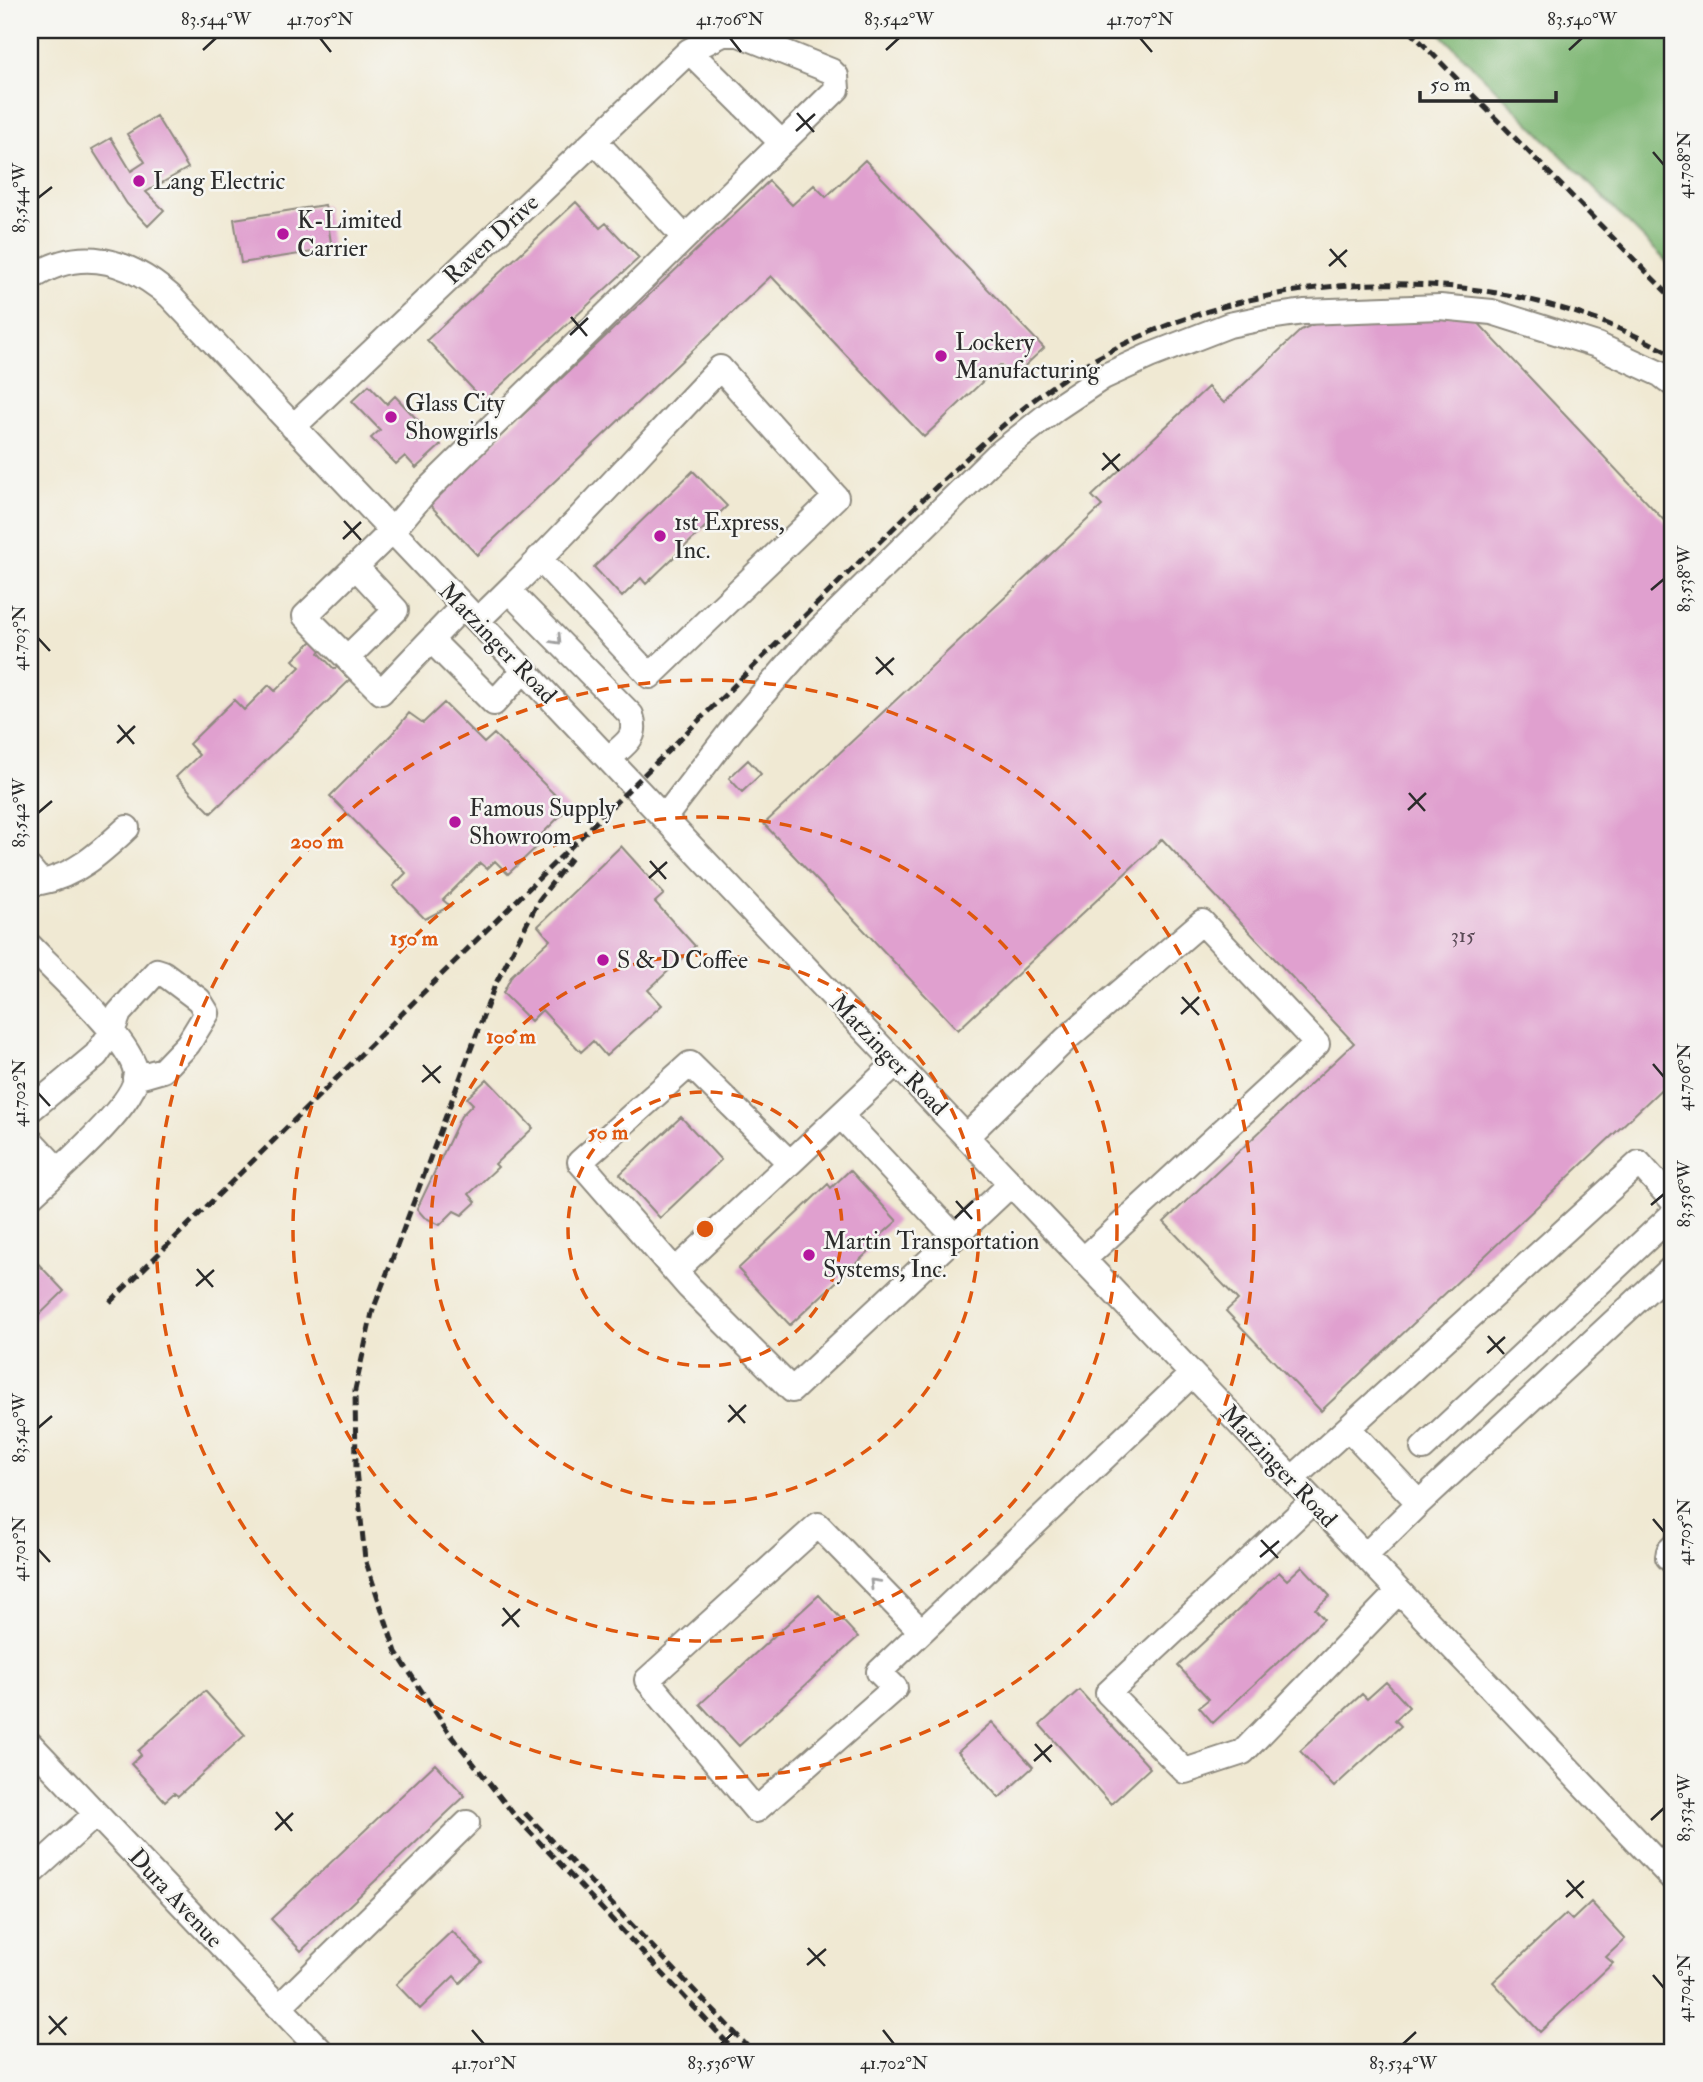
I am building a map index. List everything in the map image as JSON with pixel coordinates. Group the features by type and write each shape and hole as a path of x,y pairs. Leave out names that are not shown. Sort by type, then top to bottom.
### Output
{"street":[{"name":"Raven Drive","path":"293,427 689,51 723,34 738,34 831,71 836,76 837,89 781,142"},
{"path":"539,558 650,676 836,497 720,368 539,558 509,591 470,613 431,640 381,692 305,615 392,531 425,492 781,142 689,51"},
{"path":"595,141 684,237"},
{"name":"Matzinger Road","path":"30,279 63,263 87,259 132,269 170,296 1673,1880"},
{"path":"664,818 734,727 814,635 996,456 1055,409 1103,377 1149,356 1229,325 1263,318 1304,312 1440,307 1492,312 1597,345 1660,374 1673,384"},
{"path":"347,658 396,610 355,566"},
{"path":"509,591 631,715 635,727 632,736 608,759"},
{"path":"431,640 494,703 524,670"},
{"path":"33,881 56,879 97,856 127,828"},
{"path":"967,1136 1066,1039 1202,922 1211,931 1317,1045 1083,1260"},
{"path":"30,946 112,1032 126,1049 136,1073 133,1091 104,1126 30,1198"},
{"path":"30,1110 96,1055 112,1032 120,1013 157,971 163,972 199,1000 207,1013 188,1044 163,1070 135,1078"},
{"path":"675,1271 896,1063"},
{"path":"790,1163 690,1064 580,1162 675,1271 792,1390 1011,1184"},
{"path":"841,1116 955,1237"},
{"path":"30,1140 58,1170"},
{"path":"1293,1478 1639,1163 1673,1201"},
{"path":"1423,1448 1673,1214"},
{"path":"1365,1556 1673,1268"},
{"path":"922,1631 818,1525 647,1680 755,1810 895,1688 879,1672 1192,1374"},
{"path":"1348,1429 1419,1503"},
{"path":"1313,1501 1108,1693 1185,1771 1243,1752 1399,1591"},
{"path":"1673,1547 1668,1557 1673,1562"},
{"name":"Dura Avenue","path":"30,1744 322,2052"},
{"path":"30,1874 96,1814"},
{"path":"279,2007 467,1824"}],"green space":[{"path":"1437,30 1673,30 1673,268"}],"building":[{"name":"Lang Electric","path":"156,116 188,168 146,192 164,210 148,226 127,204 92,149 111,138 131,171 145,162 127,134"},
{"name":"Lockery Manufacturing","path":"865,160 1044,348 1013,377 1000,365 924,437 771,276 477,555 429,504 769,181 792,205 814,185 826,197"},
{"path":"576,202 600,228 606,223 639,258 484,401 427,340"},
{"name":"K-Limited Carrier","path":"325,205 332,249 241,263 234,219"},
{"path":"1470,314 1673,530 1673,1078 1321,1411 1226,1311 1238,1300 1164,1222 1354,1043 1162,839 958,1030 764,824 1102,506 1092,496 1208,387 1224,403 1301,330 1325,319"},
{"name":"Glass City Showgirls","path":"369,385 387,404 395,396 441,445 416,468 405,456 396,464 371,438 380,430 352,401"},
{"name":"1st Express, Inc.","path":"693,471 727,506 646,584 641,578 622,597 594,567"},
{"path":"312,641 334,669 337,667 350,680 211,813 176,777 199,755 189,744 234,700 244,710 269,685 275,691 300,667 293,660"},
{"name":"Famous Supply Showroom","path":"444,703 484,743 494,734 568,808 540,836 544,840 508,874 495,861 487,869 480,863 443,900 450,906 425,919 393,886 406,873 330,796 392,734 409,713 423,723"},
{"path":"748,760 761,774 742,792 729,778"},
{"name":"S & D Coffee","path":"621,846 664,894 655,902 695,946 648,990 662,1005 606,1056 593,1041 581,1052 542,1010 531,1021 503,993 512,975 550,940 538,926"},
{"path":"487,1079 533,1128 495,1164 498,1167 469,1194 476,1202 462,1215 454,1211 440,1225 424,1217 417,1209 461,1116 473,1104 467,1098"},
{"path":"681,1117 721,1160 660,1218 620,1174"},
{"name":"Martin Transportation Systems, Inc.","path":"850,1170 897,1221 878,1238 880,1241 790,1325 738,1269 828,1184 831,1188"},
{"path":"30,1255 64,1291 30,1324"},
{"path":"1302,1566 1330,1596 1315,1609 1324,1619 1213,1723 1199,1707 1209,1699 1178,1666 1279,1572 1287,1580"},
{"path":"819,1595 858,1637 739,1746 700,1704"},
{"path":"1386,1682 1409,1707 1395,1720 1401,1726 1334,1787 1300,1751 1362,1694 1367,1699"},
{"path":"1079,1690 1150,1768 1111,1804 1040,1725"},
{"path":"205,1691 245,1735 178,1796 174,1793 165,1801 131,1764 141,1755 138,1751"},
{"path":"992,1722 1033,1767 999,1798 958,1752"},
{"path":"435,1764 465,1796 301,1951 271,1919"},
{"path":"1591,1902 1625,1939 1606,1957 1613,1963 1540,2032 1493,1982 1566,1914 1572,1920"},
{"path":"452,1931 482,1962 460,1983 454,1976 420,2009 396,1984"}],"railway":[{"path":"1409,30 1673,299"},
{"path":"110,1302 919,503 1022,410 1090,362 1158,329 1230,305 1305,290 1381,284 1457,287 1532,300 1604,323 1673,355"},
{"path":"571,858 539,900 495,985 372,1313 355,1390 356,1470 365,1559 396,1652 448,1731 515,1816 736,2052"},
{"path":"525,1813 753,2052"}],"place":[{"name":"Lang Electric","path":"139,181"},
{"name":"K-Limited Carrier","path":"283,234"},
{"name":"Lockery Manufacturing","path":"941,356"},
{"name":"Glass City Showgirls","path":"391,417"},
{"name":"1st Express, Inc.","path":"660,536"},
{"name":"Famous Supply Showroom","path":"455,822"},
{"name":"S & D Coffee","path":"603,960"},
{"name":"Martin Transportation Systems, Inc.","path":"809,1255"}]}
